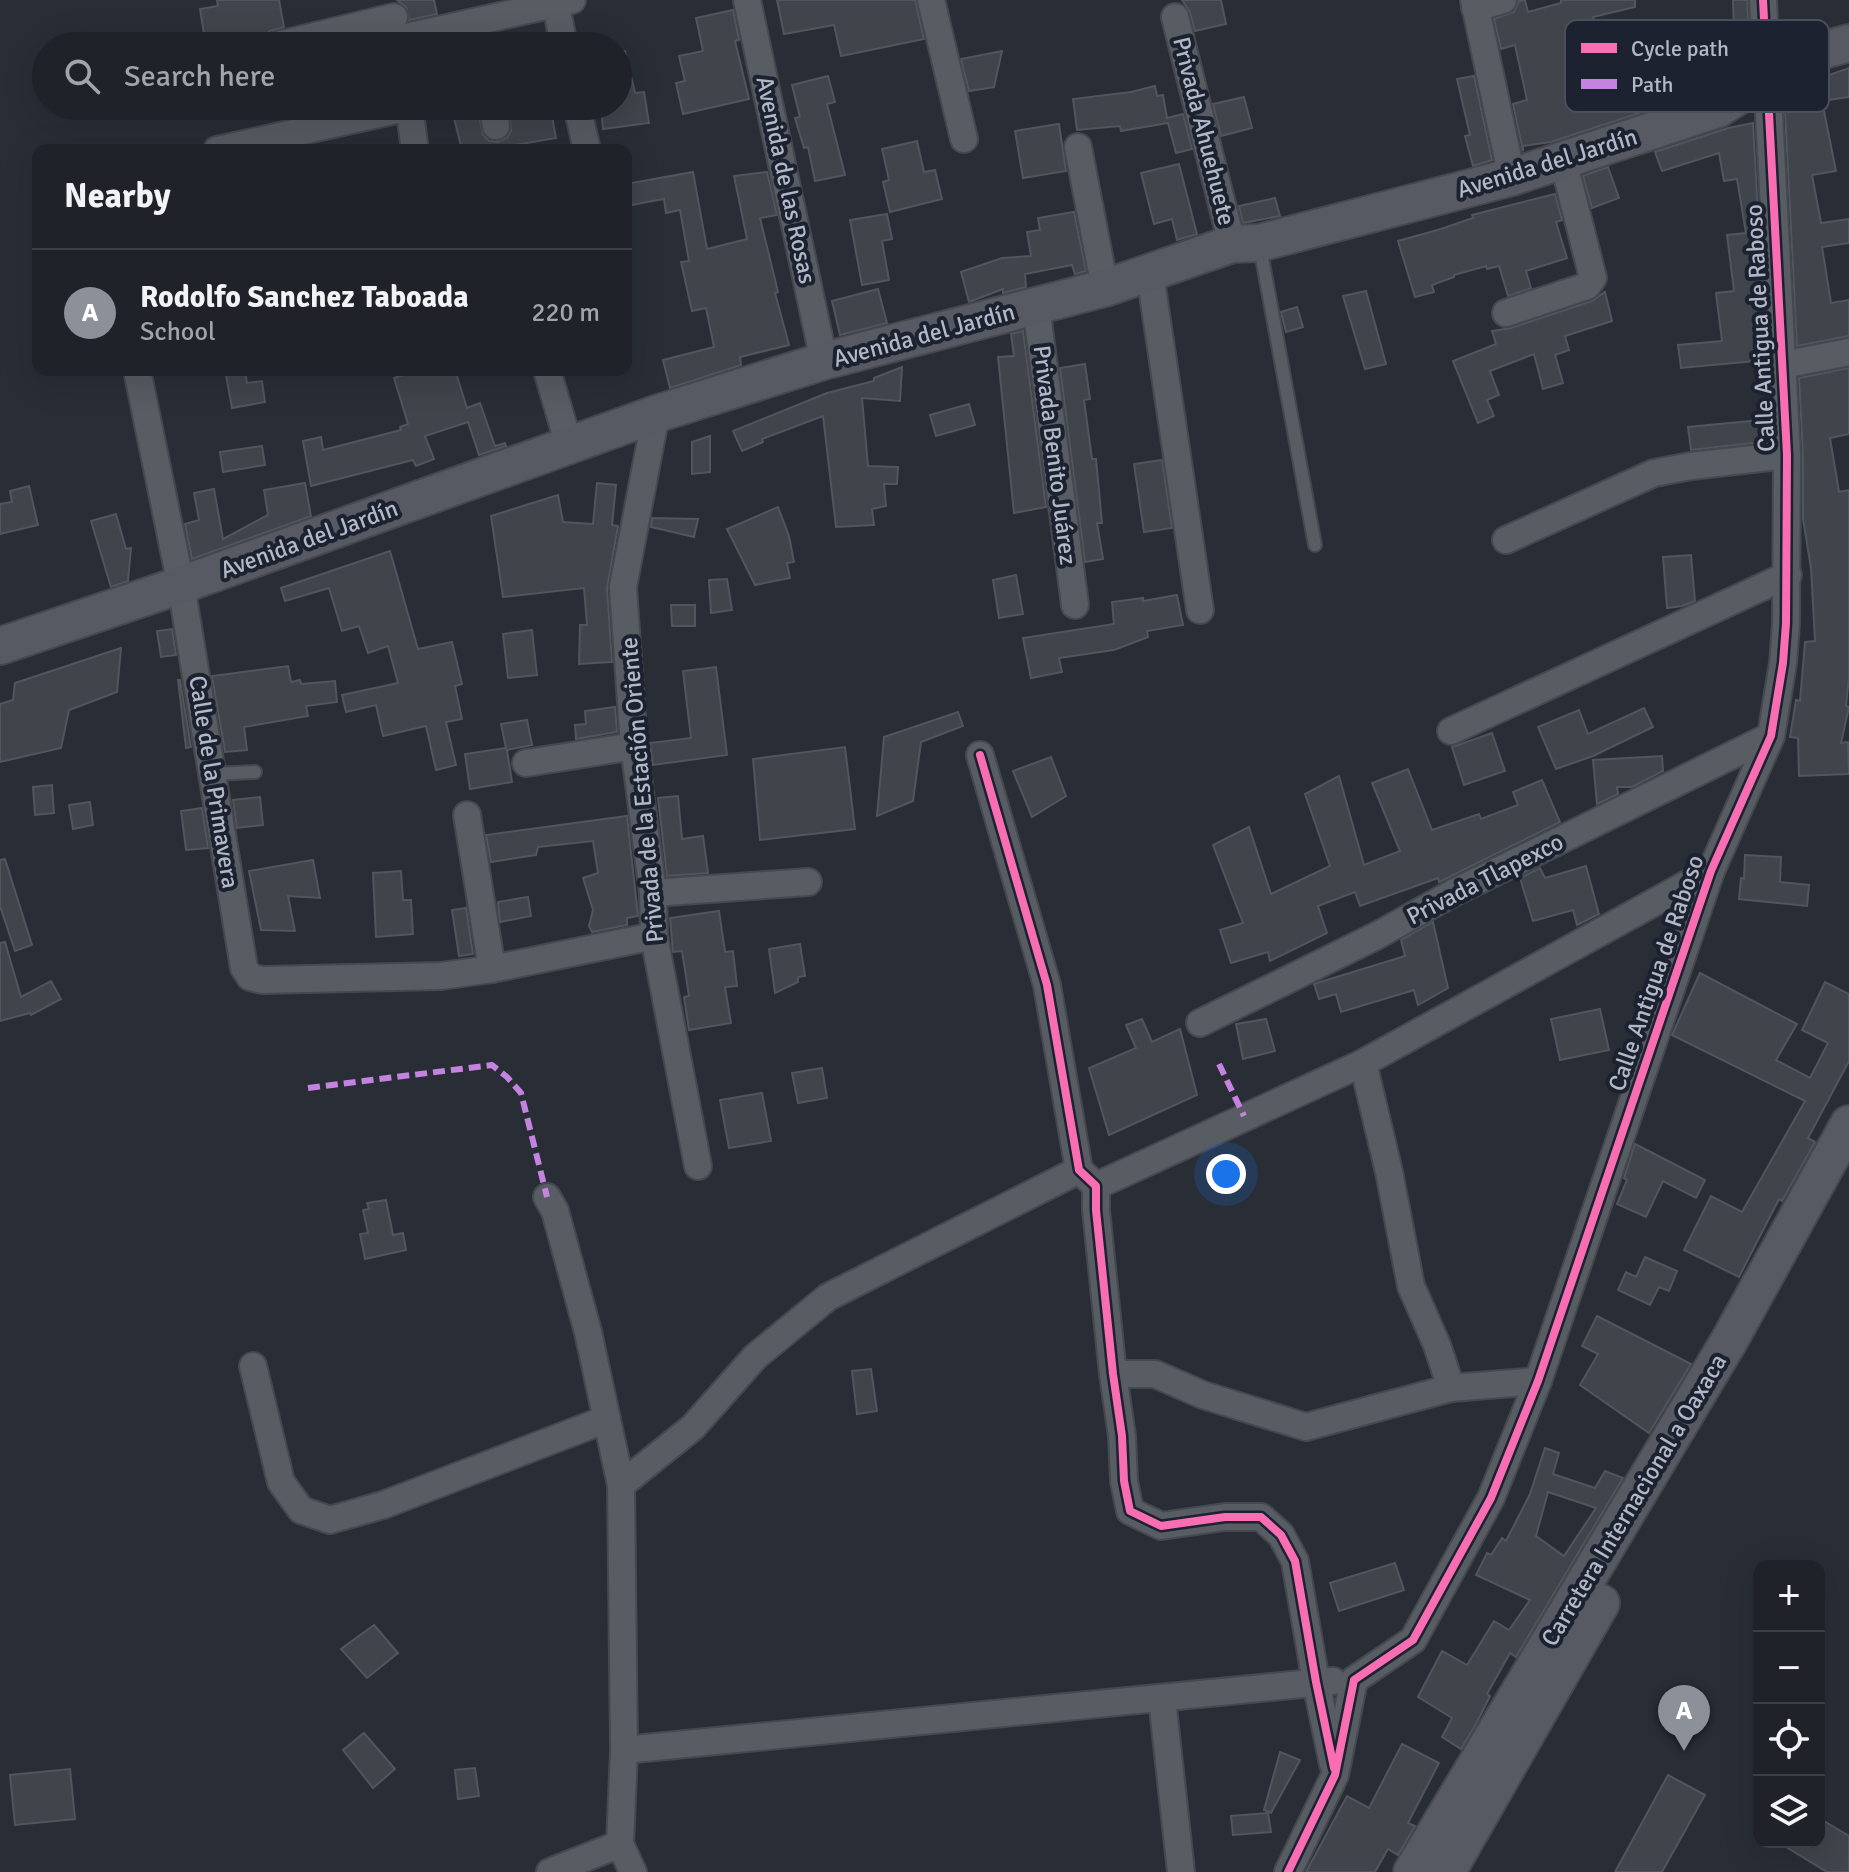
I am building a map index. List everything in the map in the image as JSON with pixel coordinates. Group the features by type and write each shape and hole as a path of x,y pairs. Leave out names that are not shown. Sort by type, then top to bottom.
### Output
{"main road":[{"name":"Avenida del Jardín","path":"1829,48 1849,43"},
{"name":"Avenida del Jardín","path":"0,646 181,585 656,414 824,361 1105,288 1246,244 1512,177 1709,112"},
{"name":"Carretera Internacional a Oaxaca","path":"1412,1872 1729,1341 1847,1131"},
{"name":"Carretera Internacional a Oaxaca","path":"1447,1872 1849,1169"}],"street":[{"name":"Avenida de las Rosas","path":"747,0 824,361"},
{"path":"931,0 964,139"},
{"path":"1503,0 1474,4 1512,177"},
{"name":"Calle Antigua de Raboso","path":"1763,0 1764,20"},
{"path":"482,32 561,1 563,32"},
{"name":"Privada Ahuehuete","path":"1175,17 1246,244"},
{"path":"355,32 395,25 468,32"},
{"name":"Calle Antigua de Raboso","path":"1354,1680 1413,1640 1491,1498 1538,1381 1711,871 1771,736 1783,663 1788,575 1787,455 1770,112"},
{"path":"244,144 352,120"},
{"path":"412,120 414,144"},
{"path":"580,120 586,144"},
{"path":"1078,147 1105,288"},
{"path":"1506,313 1587,286 1593,278 1563,160"},
{"path":"1150,274 1200,610"},
{"name":"Privada Benito Juárez","path":"1036,306 1075,605"},
{"path":"1782,365 1849,352"},
{"name":"Calle de la Primavera","path":"138,376 181,585 244,968 250,977 262,980 441,976 492,969"},
{"path":"549,376 569,445"},
{"name":"Privada de la Estación Oriente","path":"656,414 623,587 634,746 653,893 654,936 698,1166"},
{"path":"1506,540 1654,473 1787,455"},
{"path":"1451,731 1788,575"},
{"name":"Privada Tlapexco","path":"1200,1023 1378,935 1453,893 1771,736"},
{"path":"526,763 634,746"},
{"path":"980,755 1047,985 1096,1210 1130,1511 1161,1526 1225,1517 1261,1517 1281,1535 1295,1561 1335,1775"},
{"path":"467,815 492,969 654,936"},
{"path":"621,1485 693,1427 755,1357 828,1297 1088,1178 1363,1063 1711,871"},
{"path":"653,893 808,882"},
{"path":"1363,1063 1389,1172 1411,1286 1437,1345 1451,1388"},
{"path":"547,1197 555,1211 588,1332 621,1485 624,1750 620,1844 633,1872"},
{"path":"253,1366 281,1482 301,1510 330,1520 383,1505 607,1419"},
{"path":"1113,1374 1155,1374 1203,1395 1306,1427 1451,1388 1538,1381"},
{"path":"624,1750 1354,1680 1335,1775 1288,1872"},
{"path":"1162,1699 1181,1872"},
{"path":"550,1872 620,1844"}],"lane":[{"path":"1246,244 1315,545"},
{"path":"212,774 255,772"}],"building":[{"path":"217,0 279,0 284,27 269,32 204,32 200,9 218,6"},
{"path":"397,0 434,0 437,14 409,20 406,7"},
{"path":"777,0 915,0 924,39 841,56 834,25 784,34"},
{"path":"1182,0 1221,0 1226,24 1195,31 1190,12"},
{"path":"1525,0 1528,12 1561,3 1561,0 1635,0 1635,7 1593,17 1594,20 1565,20 1565,112 1642,112 1551,142 1523,146 1523,151 1513,104 1527,100 1515,45 1501,49 1494,19 1514,12 1519,1"},
{"path":"1733,0 1747,0 1748,20 1734,20"},
{"path":"733,10 739,40 735,41 749,99 683,114 676,83 685,81 679,56 703,51 696,18"},
{"path":"1002,51 994,87 969,91 961,59"},
{"path":"1849,68 1849,97 1829,100 1829,75"},
{"path":"828,76 835,102 827,104 845,175 815,181 808,147 804,148 795,118 800,117 792,85"},
{"path":"1474,76 1492,160 1473,166 1465,136 1470,135 1457,79"},
{"path":"632,80 635,93 644,92 649,123 603,129 602,120 632,120"},
{"path":"1155,86 1157,96 1163,95 1167,118 1183,114 1192,149 1176,153 1168,123 1121,131 1120,126 1077,130 1073,99"},
{"path":"1244,97 1252,128 1221,136 1213,104"},
{"path":"1785,112 1824,112 1836,171 1812,175 1821,223 1849,219 1849,243 1822,247 1831,303 1849,300 1849,336 1797,346"},
{"path":"454,120 480,120 483,135 489,141 498,142 507,138 511,131 510,120 553,120 556,138 521,144 460,144"},
{"path":"1753,123 1766,360 1681,368 1678,345 1722,341 1716,293 1734,291 1727,235 1746,233 1737,179 1724,181 1719,153 1662,171 1655,152"},
{"path":"1059,124 1066,171 1023,178 1015,131"},
{"path":"917,141 924,172 935,170 942,199 890,212 883,182 889,180 882,149"},
{"path":"1179,164 1197,234 1177,240 1172,219 1154,224 1141,173"},
{"path":"1608,167 1619,198 1592,208 1583,176"},
{"path":"693,172 707,249 747,239 734,176 767,172 777,215 760,218 789,345 740,357 741,365 670,388 663,360 714,347 706,308 692,311 681,262 689,261 680,210 666,213 664,199 632,205 632,183"},
{"path":"1555,194 1562,220 1556,222 1567,258 1526,271 1531,288 1508,296 1499,266 1487,269 1486,266 1454,275 1432,285 1434,292 1415,297 1398,241 1473,218 1472,215"},
{"path":"1275,198 1280,216 1243,223 1239,206"},
{"path":"1074,212 1086,271 1075,274 1072,265 1025,274 1026,287 1003,293 1003,289 969,302 961,272 1002,258 1031,256 1027,232 1040,230 1038,218"},
{"path":"887,214 892,239 882,241 889,280 862,285 850,220"},
{"path":"878,289 887,323 840,335 832,301"},
{"path":"1366,291 1386,364 1365,369 1343,296"},
{"path":"1605,292 1612,321 1565,336 1569,350 1555,355 1563,383 1543,389 1534,354 1490,371 1499,395 1487,400 1494,416 1478,423 1453,361 1496,344 1492,331 1511,328 1592,301"},
{"path":"1297,307 1303,327 1286,332 1281,312"},
{"path":"1023,331 1046,507 1014,513 998,357 1014,356 1011,334"},
{"path":"1085,364 1090,399 1084,400 1092,459 1096,459 1102,523 1097,523 1103,559 1085,562 1060,368"},
{"path":"902,367 900,401 862,398 868,466 898,467 897,484 884,484 886,506 872,509 874,525 836,527 823,416 762,439 763,442 742,451 733,431 827,393 874,381 874,378"},
{"path":"1849,368 1849,434 1830,438 1839,492 1849,490 1849,677 1846,706 1849,707 1841,743 1848,742 1849,774 1799,776 1798,738 1790,737 1796,700 1800,701 1805,642 1815,641 1811,568 1803,519 1799,378"},
{"path":"226,376 246,376 247,383 262,381 265,402 232,408"},
{"path":"457,376 467,408 480,403 495,446 505,443 506,446 479,455 468,422 425,436 434,459 416,466 413,460 311,486 303,441 321,437 323,450 401,430 400,427 408,424 394,378"},
{"path":"1768,401 1770,441 1691,450 1688,427 1761,420 1759,402"},
{"path":"969,404 975,425 936,436 930,415"},
{"path":"710,436 710,472 692,474 692,442"},
{"path":"262,446 265,465 223,472 220,452"},
{"path":"1162,460 1172,528 1144,532 1134,464"},
{"path":"305,483 311,516 192,559 185,524 199,520 194,493 214,489 223,539 268,515 264,490"},
{"path":"597,483 616,485 612,525 618,526 607,588 612,662 579,664 580,625 587,625 584,588 503,597 491,516 558,495 563,522 593,524"},
{"path":"29,486 38,525 0,534 0,504 12,502 10,491"},
{"path":"778,507 789,536 794,562 787,563 790,578 755,585 727,529"},
{"path":"116,514 126,549 131,548 128,581 111,587 91,521"},
{"path":"652,518 698,519 694,537 651,527"},
{"path":"390,551 418,649 452,642 462,684 455,686 462,719 446,722 456,765 436,770 426,726 383,736 376,705 346,712 342,695 398,683 388,646 368,653 359,626 342,631 329,588 285,601 281,588"},
{"path":"1691,555 1695,601 1667,608 1663,557"},
{"path":"1016,575 1023,614 999,618 993,580"},
{"path":"727,579 732,610 711,613 709,580"},
{"path":"1177,595 1183,625 1147,631 1148,637 1114,650 1059,658 1062,672 1031,678 1023,638 1114,624 1112,602"},
{"path":"671,605 695,605 695,626 672,626"},
{"path":"172,629 176,655 161,657 157,631"},
{"path":"532,630 537,675 508,678 503,634"},
{"path":"121,648 117,692 69,710 61,748 0,762 0,704 13,700 15,683"},
{"path":"288,666 291,682 335,681 337,702 306,706 308,716 244,727 247,750 225,752 212,676"},
{"path":"716,667 727,755 653,765 650,743 691,738 683,671"},
{"path":"178,680 191,747 186,748"},
{"path":"615,707 617,732 576,739 575,725 586,724 585,711"},
{"path":"1644,708 1653,727 1593,756 1556,769 1538,727 1579,710 1588,734"},
{"path":"958,712 963,726 921,742 913,801 877,816 884,737"},
{"path":"527,720 532,745 507,750 512,782 470,789 465,754 506,748 501,724"},
{"path":"1492,733 1505,771 1464,785 1452,747"},
{"path":"845,747 855,829 760,840 753,759"},
{"path":"1662,756 1663,771 1632,787 1617,787 1618,794 1597,804 1593,760"},
{"path":"1051,757 1066,796 1032,817 1013,771"},
{"path":"1408,769 1432,830 1479,814 1481,819 1518,805 1513,792 1542,780 1560,822 1439,882 1438,878 1360,906 1355,892 1318,906 1327,933 1270,961 1268,952 1231,963 1220,930 1243,923 1213,845 1249,827 1271,894 1330,866 1305,794 1339,776 1364,865 1400,851 1372,783"},
{"path":"52,785 54,813 35,815 33,787"},
{"path":"678,796 682,839 703,836 708,873 667,876 658,798"},
{"path":"260,797 263,825 237,828 233,800"},
{"path":"90,802 93,825 73,829 69,805"},
{"path":"202,808 208,848 186,850 181,811"},
{"path":"627,816 638,916 627,918 627,925 592,932 589,926 593,910 583,878 598,873 593,841 538,847 536,855 491,862 486,835"},
{"path":"1745,855 1781,857 1780,882 1809,885 1807,906 1739,899"},
{"path":"5,859 32,945 15,951 0,906 0,860"},
{"path":"313,860 320,898 288,896 295,931 261,930 249,871"},
{"path":"1586,866 1599,914 1577,925 1573,910 1533,921 1520,878 1540,868 1545,878"},
{"path":"401,871 403,900 411,900 413,934 376,937 373,873"},
{"path":"528,897 531,916 500,922 498,902"},
{"path":"466,908 473,954 459,956 452,910"},
{"path":"719,911 725,952 733,951 737,986 725,987 731,1023 689,1030 684,997 689,996 682,951 673,952 670,918"},
{"path":"1433,922 1448,988 1418,1005 1414,990 1341,1012 1336,994 1319,999 1314,984 1405,956 1401,940"},
{"path":"5,942 21,997 51,981 61,999 31,1015 0,1021 0,943"},
{"path":"800,944 805,976 798,977 798,982 775,993 769,949"},
{"path":"1700,973 1797,1024 1776,1060 1810,1078 1828,1043 1802,1030 1825,982 1849,994 1849,1061 1808,1138 1815,1142 1782,1201 1779,1199 1739,1277 1684,1250 1711,1196 1742,1212 1805,1101 1672,1035"},
{"path":"1600,1009 1609,1050 1560,1060 1551,1019"},
{"path":"1142,1019 1152,1042 1180,1029 1197,1095 1109,1135 1089,1068 1136,1048 1126,1025"},
{"path":"1266,1019 1275,1051 1243,1059 1236,1024"},
{"path":"822,1068 827,1098 798,1103 792,1073"},
{"path":"762,1093 771,1141 729,1148 720,1100"},
{"path":"1635,1144 1705,1180 1696,1198 1663,1181 1646,1217 1617,1204 1627,1180 1624,1178"},
{"path":"386,1200 393,1235 403,1233 406,1250 365,1259 360,1234 368,1233 363,1210 369,1209 367,1203"},
{"path":"1645,1257 1677,1271 1669,1291 1659,1287 1650,1305 1618,1290 1626,1272 1636,1277"},
{"path":"1597,1316 1691,1364 1649,1433 1580,1385 1598,1354 1582,1346"},
{"path":"871,1369 877,1411 857,1414 852,1371"},
{"path":"1545,1448 1559,1453 1553,1474 1595,1488 1605,1471 1623,1478 1516,1657 1510,1653 1461,1749 1442,1737 1452,1718 1418,1697 1442,1651 1467,1665 1494,1621 1509,1630 1530,1600 1476,1575 1487,1553 1491,1555 1502,1538 1506,1541 1530,1494","holes":["1548,1492 1596,1508 1564,1556 1536,1536"]},
{"path":"1395,1563 1404,1590 1339,1611 1330,1583"},
{"path":"374,1625 398,1653 367,1678 341,1649"},
{"path":"364,1733 395,1769 373,1788 343,1750"},
{"path":"1402,1744 1439,1763 1408,1823 1415,1826 1398,1855 1388,1849 1375,1872 1306,1872 1347,1796 1369,1808"},
{"path":"1280,1752 1300,1760 1271,1813 1264,1810"},
{"path":"475,1768 479,1796 458,1799 455,1770"},
{"path":"70,1769 75,1819 15,1825 10,1775"},
{"path":"1668,1775 1705,1795 1662,1872 1615,1872"},
{"path":"1268,1813 1271,1832 1233,1835 1231,1816"},
{"path":"1825,1822 1849,1836 1849,1872 1827,1872 1788,1848 1825,1848"}],"marked path":[{"path":"1219,1064 1244,1116"},
{"path":"308,1088 492,1065 521,1093 547,1197"}],"cycle path":[{"path":"1763,0 1764,20"},
{"path":"1288,1872 1335,1775 1354,1680 1413,1640 1491,1498 1538,1381 1711,871 1771,736 1786,623 1787,455 1769,112"},
{"path":"980,755 1047,985 1079,1170 1096,1186 1124,1481 1130,1511 1161,1526 1225,1517 1261,1517 1281,1535 1295,1561 1334,1768"}],"place":[{"name":"Rodolfo Sanchez Taboada","path":"1684,1751"}]}
